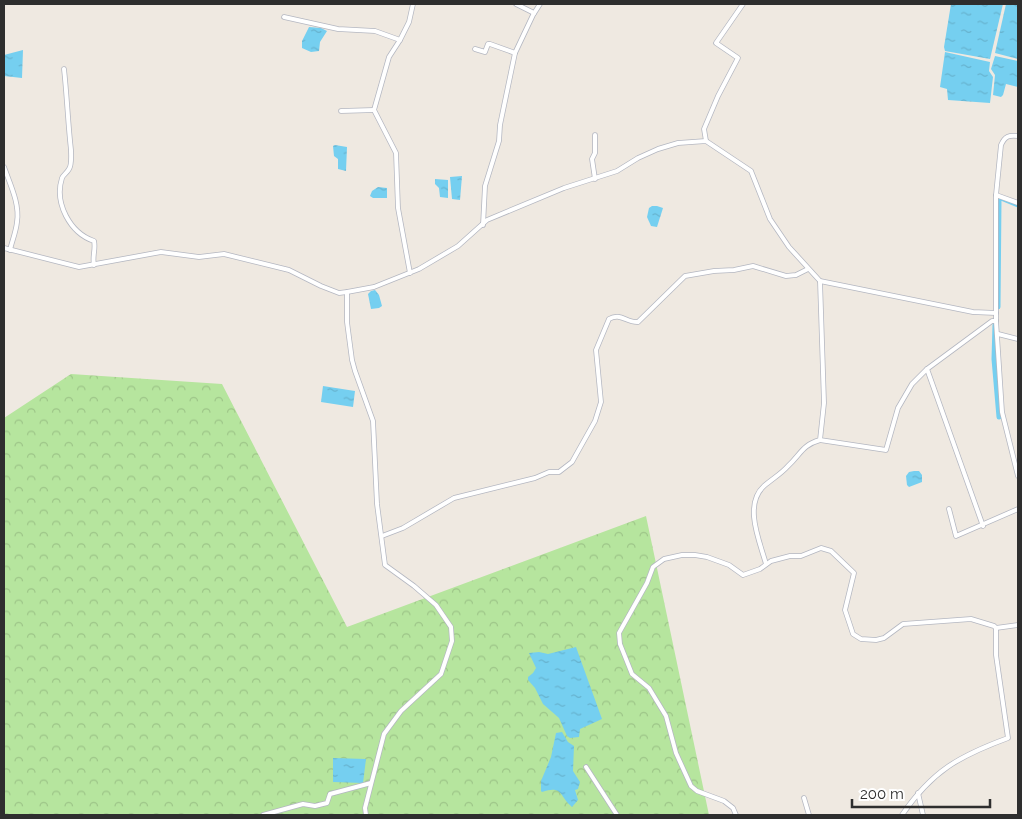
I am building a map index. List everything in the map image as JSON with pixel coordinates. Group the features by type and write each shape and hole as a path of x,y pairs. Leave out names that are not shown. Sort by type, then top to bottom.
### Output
{"street":[{"path":"410,273 398,208 396,153 374,110 389,57 409,22 414,4"},
{"path":"516,4 534,13"},
{"path":"483,225 485,186 499,141 502,115 515,53 540,4"},
{"path":"706,141 704,129 718,96 738,58 716,43 743,4"},
{"path":"284,17 338,29 375,31 400,40"},
{"path":"475,49 485,52 488,44 490,44 515,53"},
{"path":"64,69 70,125 71,167 62,177 60,198 73,228 85,238 94,241 95,246 92,256 94,265"},
{"path":"341,111 374,110"},
{"path":"595,135 595,154 592,159 595,179"},
{"path":"1018,136 1009,136 1004,139 1001,145 996,195 996,321 1002,412 1018,476"},
{"path":"4,248 80,267 161,252 199,256 224,254 289,270 321,286 339,292 347,292 374,287 410,273 458,246 487,220 564,188 617,171 638,158 658,149 678,143 706,141 751,171 770,219 789,247 820,282 973,312 996,314"},
{"path":"4,167 17,212 17,222 10,250"},
{"path":"996,195 1018,203"},
{"path":"382,536 403,528 454,498 535,478 549,472 560,472 572,462 596,420 601,402 596,350 610,318 613,316 616,315 632,322 638,322 685,276 753,266 786,276 796,275 808,269"},
{"path":"820,282 824,403 820,440"},
{"path":"347,292 347,322 353,366 373,421 377,504 386,565 436,605 451,627 452,641 440,674 402,712 384,734 371,783 366,815"},
{"path":"766,564 753,518 759,493 763,486 778,476 802,449 810,443 820,440 886,450 898,408 912,384 927,369 992,321 996,321"},
{"path":"998,334 1018,339"},
{"path":"927,369 983,526"},
{"path":"948,509 956,536 983,526 1018,509"},
{"path":"736,815 733,808 724,801 697,791 691,786 676,753 666,716 649,688 632,674 620,644 619,633 647,583 653,568 664,558 695,555 707,557 729,565 743,575 760,569 771,560 801,556 821,548 831,551 854,573 845,610 853,634 861,639 876,640 884,638 902,624 970,619 996,628 1018,626"},
{"path":"902,815 918,793 956,760 1008,738 996,655 996,628"},
{"path":"586,767 618,815"},
{"path":"263,815 303,804 315,806 327,803 330,794 371,783"},
{"path":"918,793 923,815"},
{"path":"804,798 808,815"}],"green space":[{"path":"71,374 222,384 347,627 646,516 709,815 4,815 4,418"}],"water":[{"path":"951,4 1003,4 990,59 945,51"},
{"path":"1006,4 1018,4 1018,59 995,53"},
{"path":"309,27 321,28 327,31 320,42 319,51 311,52 302,48 302,41"},
{"path":"23,50 22,78 4,76 4,55"},
{"path":"945,52 990,62 989,71 993,77 990,103 948,100 947,89 940,87"},
{"path":"995,56 1018,61 1018,87 1006,84 1001,97 993,95 995,75 991,69"},
{"path":"333,146 347,147 346,171 338,169 338,159 334,156"},
{"path":"462,176 460,200 452,199 450,177"},
{"path":"435,179 448,180 448,198 440,197"},
{"path":"378,187 387,188 387,198 373,198 370,196 372,191"},
{"path":"652,206 663,208 657,227 651,226 647,217 649,208"},
{"path":"375,290 379,295 382,306 371,309 368,294"},
{"path":"323,386 355,391 353,407 321,402"},
{"path":"919,471 922,475 922,482 909,487 906,476 909,472"},
{"path":"576,647 602,719 580,729 579,737 570,738 567,736 559,718 543,704 535,688 528,680 528,677 536,668 529,653 539,652 548,654"},
{"path":"562,732 568,742 574,746 573,771 580,782 578,789 575,790 578,800 572,807 557,791 541,791 541,781 551,757 556,733"},
{"path":"333,758 366,759 363,783 333,782"}],"waterway":[{"path":"998,307 999,200 1001,198 1018,205"},
{"path":"995,325 994,359 999,417"}]}
